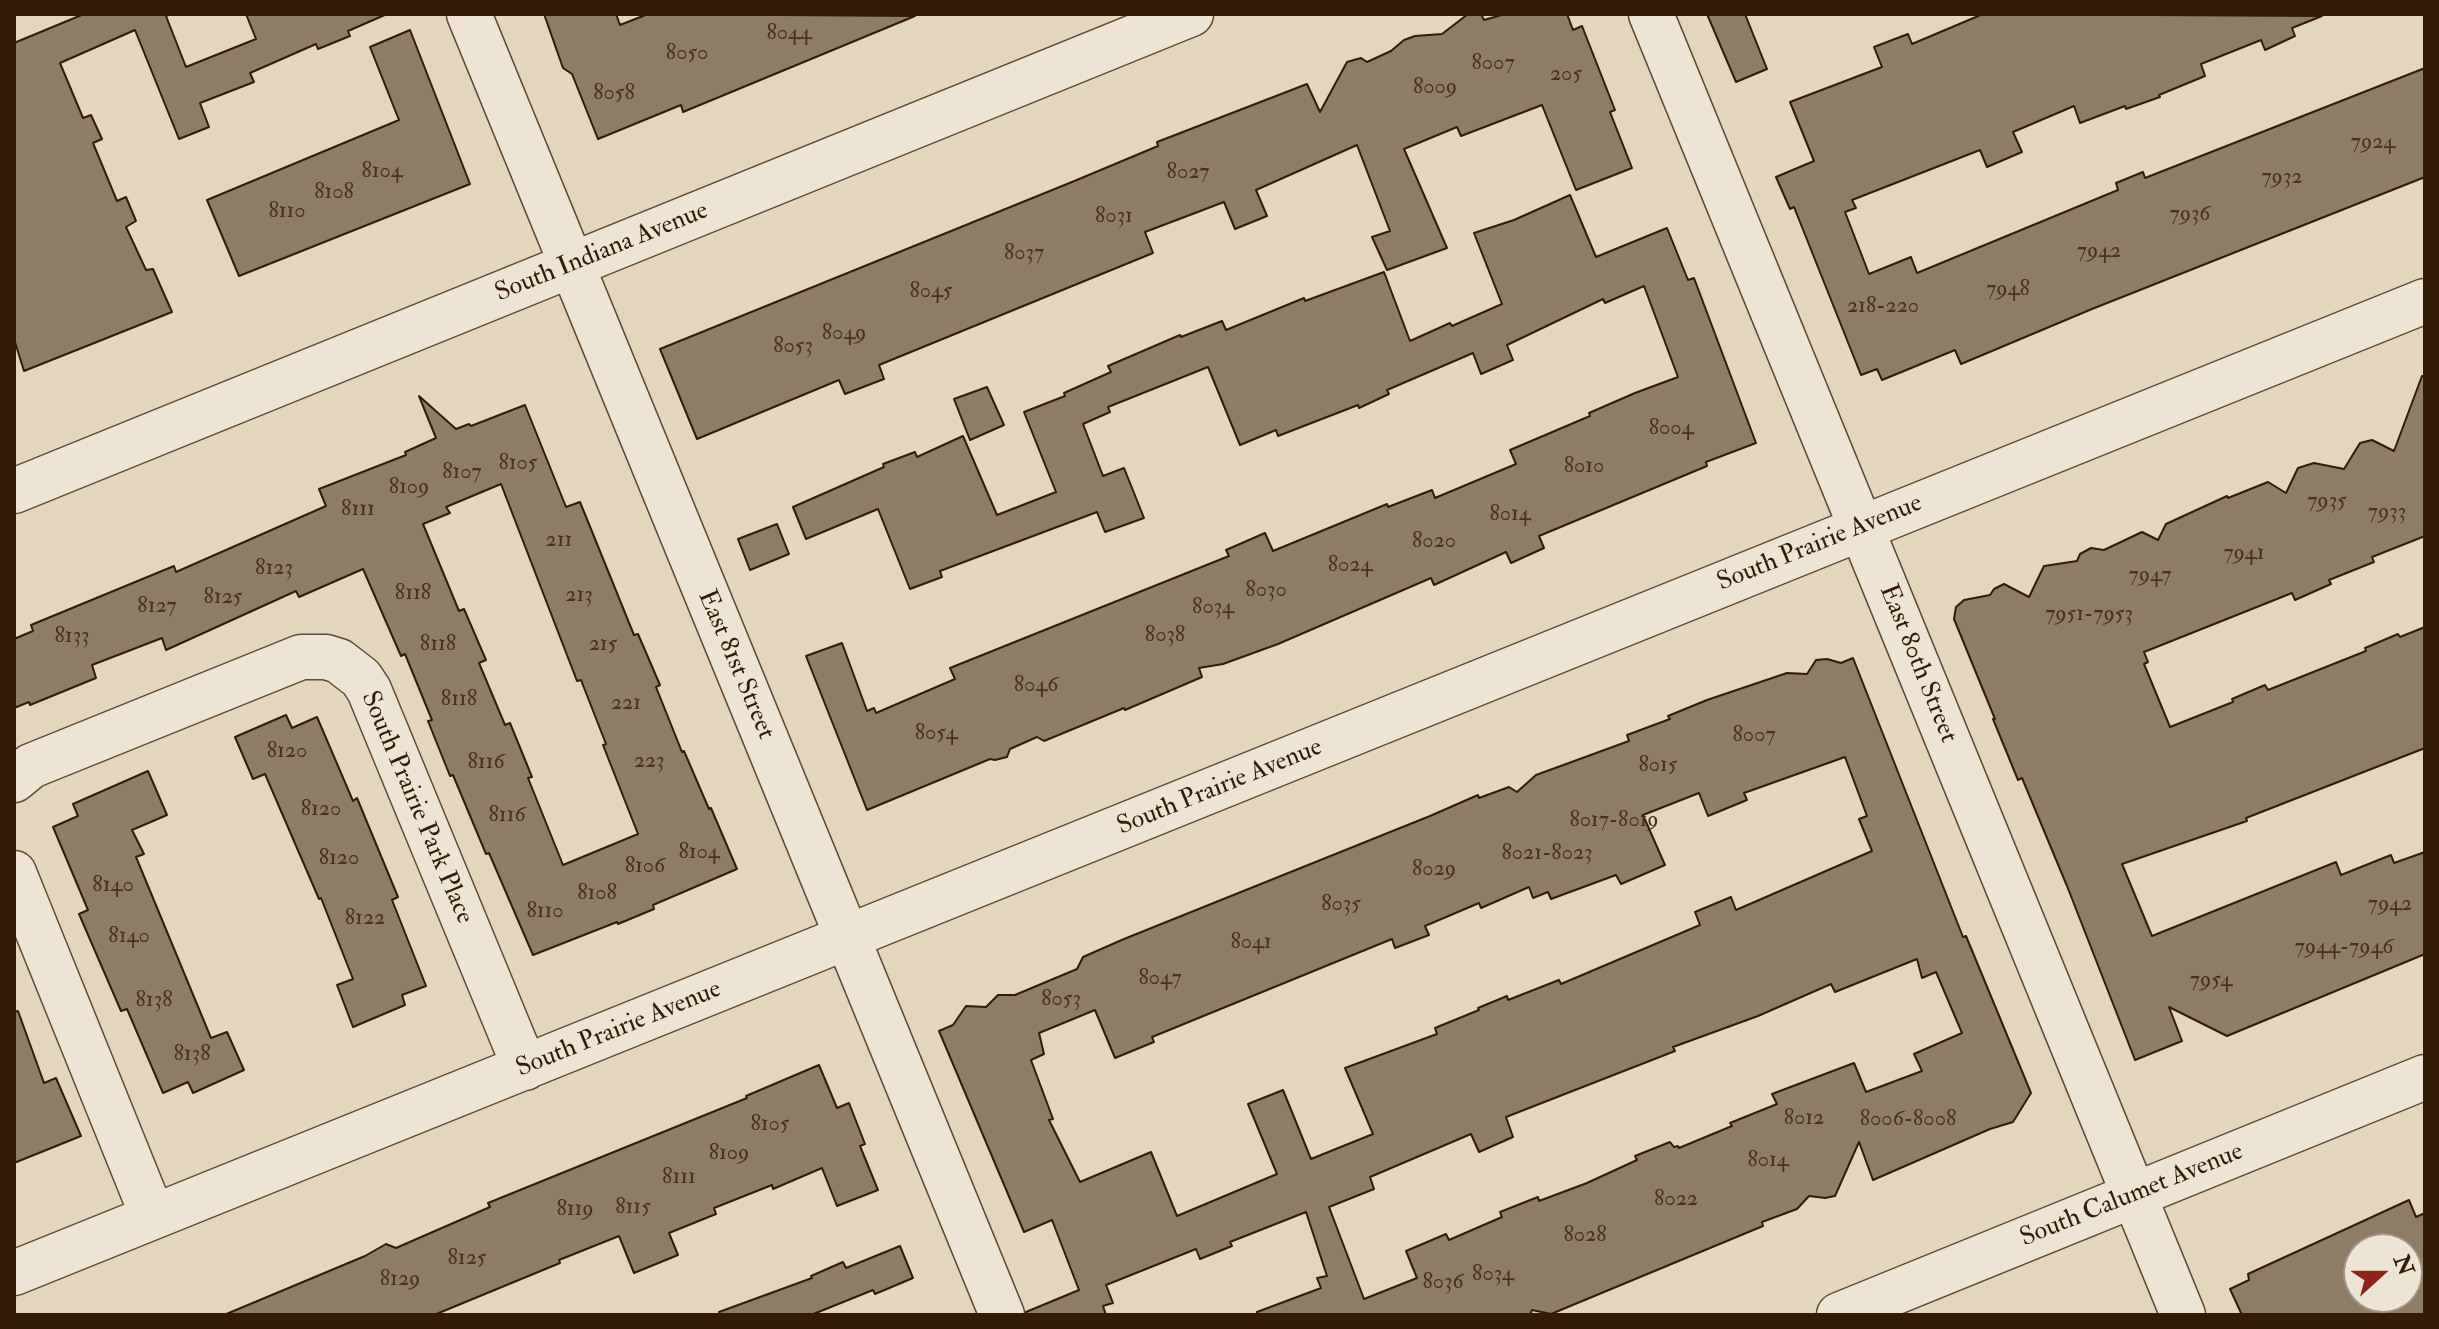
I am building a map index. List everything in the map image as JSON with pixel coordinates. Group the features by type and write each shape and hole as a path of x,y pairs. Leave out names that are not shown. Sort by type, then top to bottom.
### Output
{"street":[{"name":"East 81st Street","path":"469,14 1002,1315"},
{"name":"South Indiana Avenue","path":"14,491 1191,14"},
{"name":"East 80th Street","path":"1651,14 2183,1315"},
{"name":"South Prairie Avenue","path":"14,1273 2425,301"},
{"name":"South Prairie Park Place","path":"14,780 31,766 301,657 326,657 339,661 351,668 369,690 525,1068"},
{"path":"14,873 153,1217"},
{"name":"South Calumet Avenue","path":"1839,1315 2425,1077"}],"building":[{"path":"84,14 171,14 166,16 186,67 256,39 246,14 387,14 348,31 350,36 318,49 316,44 250,73 254,82 200,103 209,127 179,139 135,30 60,63 83,118 91,115 102,139 93,143 117,201 126,197 136,221 126,227 146,270 153,269 172,312 24,371 14,339 14,43"},
{"path":"544,14 616,14 620,25 648,14 915,16 683,112 681,105 598,139 572,74 563,68"},
{"path":"1468,14 1481,14 1484,20 1505,14 1567,14 1573,30 1582,26 1615,110 1610,112 1632,168 1576,190 1542,105 1461,136 1457,127 1404,149 1447,248 1387,270 1372,237 1390,231 1357,145 1256,190 1267,216 1235,229 1224,202 1145,232 1153,253 879,365 884,379 845,394 839,380 697,439 660,349 1072,182 1158,146 1157,142 1307,84 1320,112 1347,62 1361,58 1367,62 1415,36 1442,34"},
{"path":"1707,14 1745,14 1767,69 1736,82"},
{"path":"1983,14 2322,16 2292,28 2295,36 2265,50 2261,40 2201,64 2205,76 2160,97 2080,123 2074,106 2013,132 2022,152 1987,167 1980,150 1852,200 1856,208 1845,212 1869,274 1911,257 1917,273 2118,190 2116,183 2143,172 2145,178 2425,68 2425,177 1961,364 1955,350 1882,380 1877,369 1861,375 1794,207 1790,209 1776,177 1814,161 1790,102 1882,67 1874,47 1908,34 1912,44"},
{"path":"410,30 470,184 239,276 207,200 399,120 370,47"},
{"path":"1570,195 1596,257 1667,228 1688,280 1694,278 1756,443 1539,536 1544,548 1511,563 1506,552 1434,585 1431,578 1278,644 1223,664 1199,668 1202,677 1125,710 1044,741 1037,737 1010,749 1007,757 990,759 867,810 806,656 842,643 867,711 874,708 876,713 955,679 950,668 1229,556 1226,550 1265,533 1273,551 1387,504 1388,507 1432,490 1435,498 1516,464 1510,450 1635,393 1678,377 1644,286 1605,303 1603,299 1507,345 1513,360 1481,374 1473,353 1387,390 1389,394 1359,408 1358,405 1278,436 1276,430 1240,445 1208,367 1108,407 1110,412 1083,424 1103,476 1124,468 1144,518 1105,532 1097,512 940,571 942,577 910,589 878,509 806,539 793,507 884,467 883,464 915,452 917,457 963,436 997,515 1056,492 1024,412 1065,396 1064,393 1111,372 1108,366 1180,335 1222,321 1226,330 1304,298 1305,301 1384,272 1410,341 1450,323 1452,326 1502,304 1474,233 1514,220"},
{"path":"2422,376 2425,376 2425,536 2372,557 2374,562 2329,580 2331,584 2295,600 2292,593 2144,652 2148,662 2144,664 2170,727 2233,702 2232,699 2265,685 2268,690 2366,651 2365,648 2398,634 2400,637 2425,627 2425,748 2246,818 2247,821 2122,864 2152,936 2336,862 2341,875 2391,855 2394,863 2425,852 2425,954 2227,1036 2169,1007 2182,1041 2135,1060 2067,886 2022,778 2018,780 1993,719 1954,619 1956,607 1964,600 1990,595 2004,584 2029,597 2044,566 2077,561 2080,554 2091,548 2104,550 2142,532 2158,540 2166,524 2227,496 2268,482 2286,493 2298,468 2314,463 2344,469 2360,443 2372,440 2394,451"},
{"path":"987,387 1004,425 970,440 954,399"},
{"path":"419,396 456,429 525,405 566,507 580,502 634,635 638,634 660,685 656,687 682,752 711,808 737,869 653,905 654,909 533,955 453,775 450,776 428,721 432,720 405,654 401,656 363,569 299,597 296,591 166,650 162,638 92,665 96,678 30,705 29,702 14,708 14,639 33,631 31,625 174,566 176,572 326,506 319,489 406,455 405,452 436,438","holes":["501,484 577,681 581,680 638,834 563,865 510,723 505,725 479,663 486,660 464,609 459,611 423,524 450,513 446,507"]},
{"path":"777,524 789,554 750,570 738,539"},
{"path":"1853,658 1963,937 1966,936 2031,1093 2013,1122 1873,1180 1859,1142 1835,1196 1809,1196 1797,1209 1762,1222 1763,1226 1551,1314 1532,1310 1530,1315 1257,1315 1257,1312 1321,1288 1317,1278 1327,1276 1306,1212 1230,1242 1232,1246 1200,1259 1196,1249 1106,1285 1113,1303 1103,1306 1106,1315 1026,1315 1026,1312 1079,1290 1052,1220 1024,1232 939,1031 953,1025 966,1006 986,1007 998,995 1015,995 1077,969 1083,957 1124,939 1478,795 1479,798 1509,787 1517,792 1536,775 1629,741 1627,735 1670,719 1668,716 1707,700 1787,673 1807,674 1816,660 1841,663","holes":["1845,757 1867,816 1859,819 1872,851 1736,910 1731,897 1695,912 1700,925 1561,984 1559,980 1508,1000 1507,996 1435,1028 1437,1034 1345,1068 1373,1134 1311,1159 1283,1090 1248,1104 1277,1174 1177,1216 1151,1152 1080,1182 1049,1120 1053,1119 1031,1060 1044,1054 1039,1033 1095,1010 1115,1058 1154,1042 1152,1037 1392,939 1395,948 1429,935 1425,926 1479,903 1481,908 1529,887 1533,898 1548,892 1551,899 1616,875 1621,884 1665,865 1643,815 1699,793 1708,816 1747,800 1744,793","1917,959 1922,978 1936,972 1962,1033 1914,1054 1922,1071 1866,1092 1854,1063 1772,1094 1777,1104 1730,1123 1732,1126 1679,1148 1670,1142 1635,1156 1637,1160 1587,1183 1500,1212 1502,1217 1449,1240 1446,1234 1406,1251 1417,1278 1364,1299 1329,1207 1374,1189 1370,1177 1471,1134 1479,1152 1513,1137 1506,1117 1675,1051 1673,1047 1758,1016 1831,984 1835,992"]},
{"path":"286,715 292,728 317,717 353,801 357,798 398,897 392,900 426,986 402,995 405,1005 353,1027 337,985 353,979 321,898 265,774 253,779 235,737"},
{"path":"148,771 167,815 132,830 144,854 136,857 211,1038 227,1032 244,1070 193,1093 188,1082 163,1093 127,1009 121,1011 79,914 88,910 53,827 78,816 73,804"},
{"path":"18,1011 44,1083 56,1078 81,1136 14,1163 14,1012"},
{"path":"819,1065 837,1108 849,1103 865,1144 860,1146 878,1190 837,1206 822,1168 773,1189 772,1185 714,1208 716,1214 669,1233 678,1255 634,1273 619,1236 434,1315 224,1315 365,1256 386,1244 396,1248 490,1207 488,1203 747,1098"},
{"path":"2409,1200 2416,1217 2425,1213 2425,1315 2242,1315 2230,1289 2249,1280 2248,1274"},
{"path":"900,1246 913,1278 875,1294 873,1290 811,1315 720,1315 719,1312 812,1278 843,1262 846,1268"}]}
